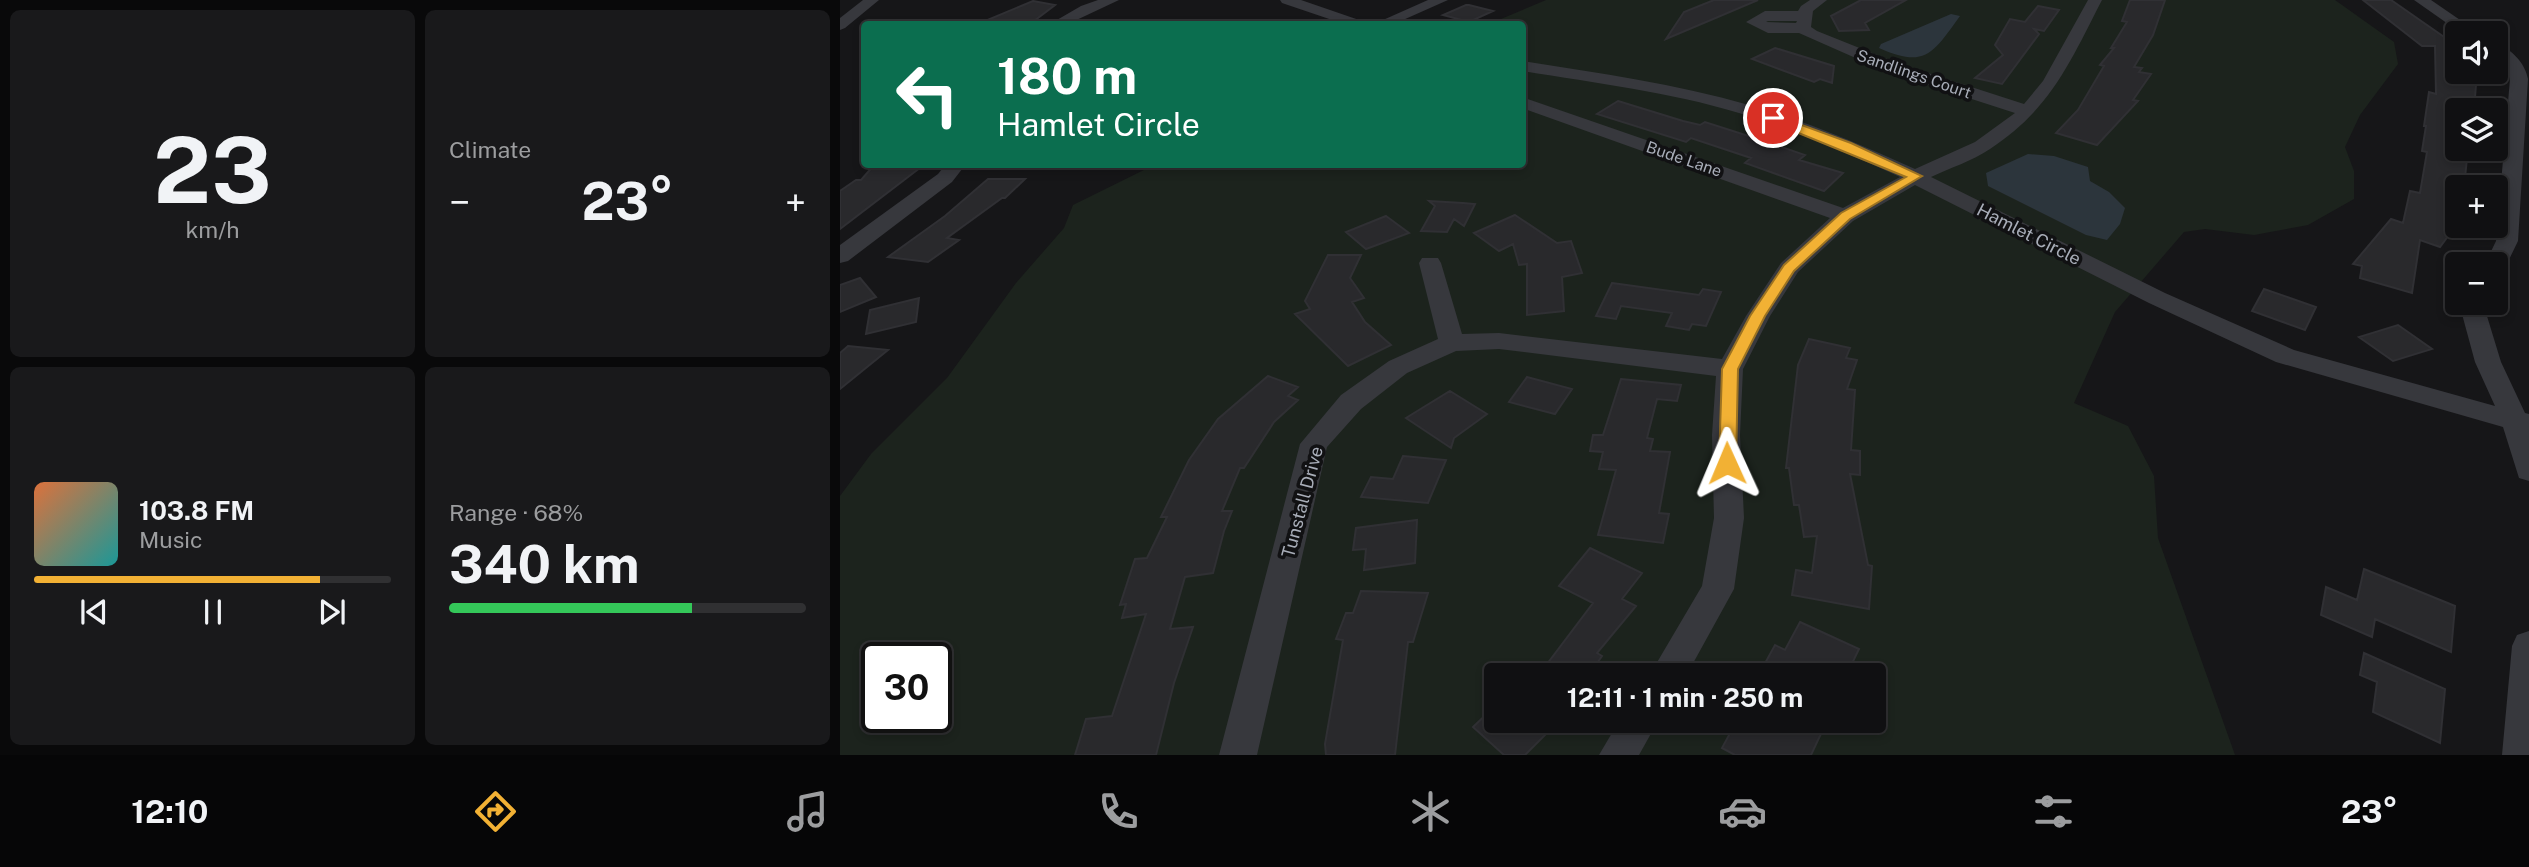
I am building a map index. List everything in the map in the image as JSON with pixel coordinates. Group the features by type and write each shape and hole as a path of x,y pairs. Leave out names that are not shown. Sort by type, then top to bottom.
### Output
{"street":[{"path":"840,25 872,0"},
{"path":"1064,21 1112,0"},
{"path":"1287,0 1348,21"},
{"path":"1389,21 1441,0"},
{"name":"Sandlings Court","path":"1819,0 1806,9 1803,22 1834,46 2028,111"},
{"path":"1675,663 1718,589 1730,518 1726,435 1730,369 1758,316 1789,268 1845,216 1916,176 1982,146 2028,111 2051,83 2095,0"},
{"path":"2421,0 2453,21"},
{"path":"2502,252 2507,241 2519,79 2517,67 2508,59"},
{"name":"Hamlet Circle","path":"1526,67 1670,92 1746,111 1847,146 1916,176 2120,281 2287,356 2444,405 2522,422"},
{"name":"Bude Lane","path":"1526,103 1845,216"},
{"path":"840,256 935,186 953,168"},
{"path":"1430,263 1452,342"},
{"path":"2474,315 2487,362 2522,422 2529,470"},
{"name":"Tunstall Drive","path":"1238,755 1314,444 1351,402 1398,367 1452,342 1499,341 1730,369"},
{"path":"2521,755 2529,646"},
{"path":"1618,755 1632,733"}],"shaded area":[{"path":"1546,0 2335,0 2394,42 2398,64 2360,115 2345,147 2354,171 2354,199 2308,225 2254,235 2205,229 2184,232 2115,312 2074,403 2128,426 2154,476 2158,538 2235,755 840,755 840,496 871,454 947,378 1016,283 1064,228 1073,205 1148,168 1526,168 1526,21 1496,21"},
{"path":"1951,14 1960,16 1943,40 1927,54 1908,57 1879,48 1881,44"},
{"path":"2028,154 2054,156 2088,167 2090,181 2109,192 2125,208 2120,224 2107,240 2086,235 1988,186 1986,173"}],"building":[{"path":"1714,0 1758,0 1666,39 1684,12"},
{"path":"1861,0 1906,0 1865,23 1869,30 1839,31 1831,16"},
{"path":"2130,0 2165,0 2153,35 2134,67 2142,68 2139,72 2151,74 2133,100 2138,101 2097,145 2056,133 2078,110 2104,66 2100,65 2114,48 2111,48 2127,22 2122,21"},
{"path":"2363,0 2391,0 2445,38 2445,84 2476,84 2475,98 2445,98 2445,161 2467,161 2465,175 2445,175 2447,238 2440,247 2420,240 2412,293 2360,278 2362,266 2353,264 2391,219 2403,223 2410,191 2420,193 2427,152 2422,151 2429,92 2436,94 2435,46 2422,46"},
{"path":"1033,1 1055,5 1034,21 985,21"},
{"path":"1466,5 1493,11 1471,21 1443,15"},
{"path":"2038,6 2059,10 2044,31 2034,29 2039,34 2002,84 1975,78 2003,55 1995,45 2010,19 2025,22"},
{"path":"1775,48 1834,66 1832,83 1820,79 1814,82 1752,59"},
{"path":"1618,101 1683,121 1700,125 1705,122 1805,155 1799,160 1843,173 1824,191 1745,163 1751,158 1691,138 1686,142 1597,114"},
{"path":"872,168 920,168 840,229 840,191 856,180 861,180"},
{"path":"988,179 1025,179 1005,198 947,238 959,240 928,262 888,257 945,216"},
{"path":"1429,201 1475,204 1464,226 1454,219 1447,232 1421,231 1435,206"},
{"path":"1515,215 1557,243 1571,241 1582,273 1562,277 1564,311 1527,315 1527,264 1519,265 1513,244 1499,251 1474,233"},
{"path":"1386,216 1409,233 1366,249 1346,232"},
{"path":"1328,255 1361,255 1350,278 1364,298 1352,302 1365,322 1391,345 1348,366 1295,314 1310,309 1305,301"},
{"path":"860,278 876,297 840,312 840,285"},
{"path":"1612,283 1699,295 1703,289 1721,292 1706,326 1692,324 1689,330 1666,326 1672,313 1621,306 1616,319 1596,316"},
{"path":"2264,289 2316,307 2305,330 2252,311"},
{"path":"919,298 916,322 866,334 870,310"},
{"path":"2398,325 2432,349 2393,361 2359,337"},
{"path":"1809,339 1850,348 1846,358 1857,360 1847,389 1855,390 1851,450 1860,451 1860,475 1850,474 1868,565 1872,566 1869,609 1792,595 1796,570 1812,573 1817,536 1804,537 1799,505 1794,505 1789,468 1786,468 1798,365"},
{"path":"848,346 888,350 840,389 840,353"},
{"path":"1268,376 1298,387 1288,396 1298,400 1274,422 1244,468 1240,468 1222,511 1232,511 1213,573 1185,577 1170,629 1193,627 1174,683 1156,755 1075,755 1086,719 1112,716 1146,614 1122,618 1126,604 1120,605 1135,559 1147,558 1167,517 1161,517 1189,460 1218,419"},
{"path":"1527,377 1572,389 1555,414 1509,402"},
{"path":"1621,379 1681,385 1677,401 1657,399 1647,438 1653,439 1650,451 1670,452 1659,513 1669,514 1663,543 1598,535 1616,470 1599,469 1603,452 1590,451 1593,435 1603,435"},
{"path":"1450,391 1487,414 1454,438 1451,448 1406,418"},
{"path":"1403,456 1446,460 1428,503 1361,497 1371,477 1393,479"},
{"path":"1417,520 1415,563 1364,570 1366,549 1353,550 1356,528"},
{"path":"1590,548 1642,573 1622,599 1636,606 1597,653 1602,656 1597,663 1548,663 1593,603 1559,586"},
{"path":"2364,569 2455,606 2451,652 2375,619 2372,637 2321,615 2326,587 2357,600"},
{"path":"1361,591 1428,593 1413,642 1408,642 1395,755 1326,755 1325,744 1343,640 1336,639 1346,613 1353,613"},
{"path":"1800,622 1859,649 1852,663 1765,663 1775,645 1785,650"},
{"path":"2364,653 2445,689 2440,743 2373,712 2377,682 2360,675"},
{"path":"1484,716 1484,733 1547,733 1525,755 1504,755 1473,727"},
{"path":"1730,733 1821,733 1811,755 1735,755 1722,748"}],"route":[{"path":"1727,463 1730,369 1758,316 1789,268 1845,216 1916,176 1773,118"}]}
